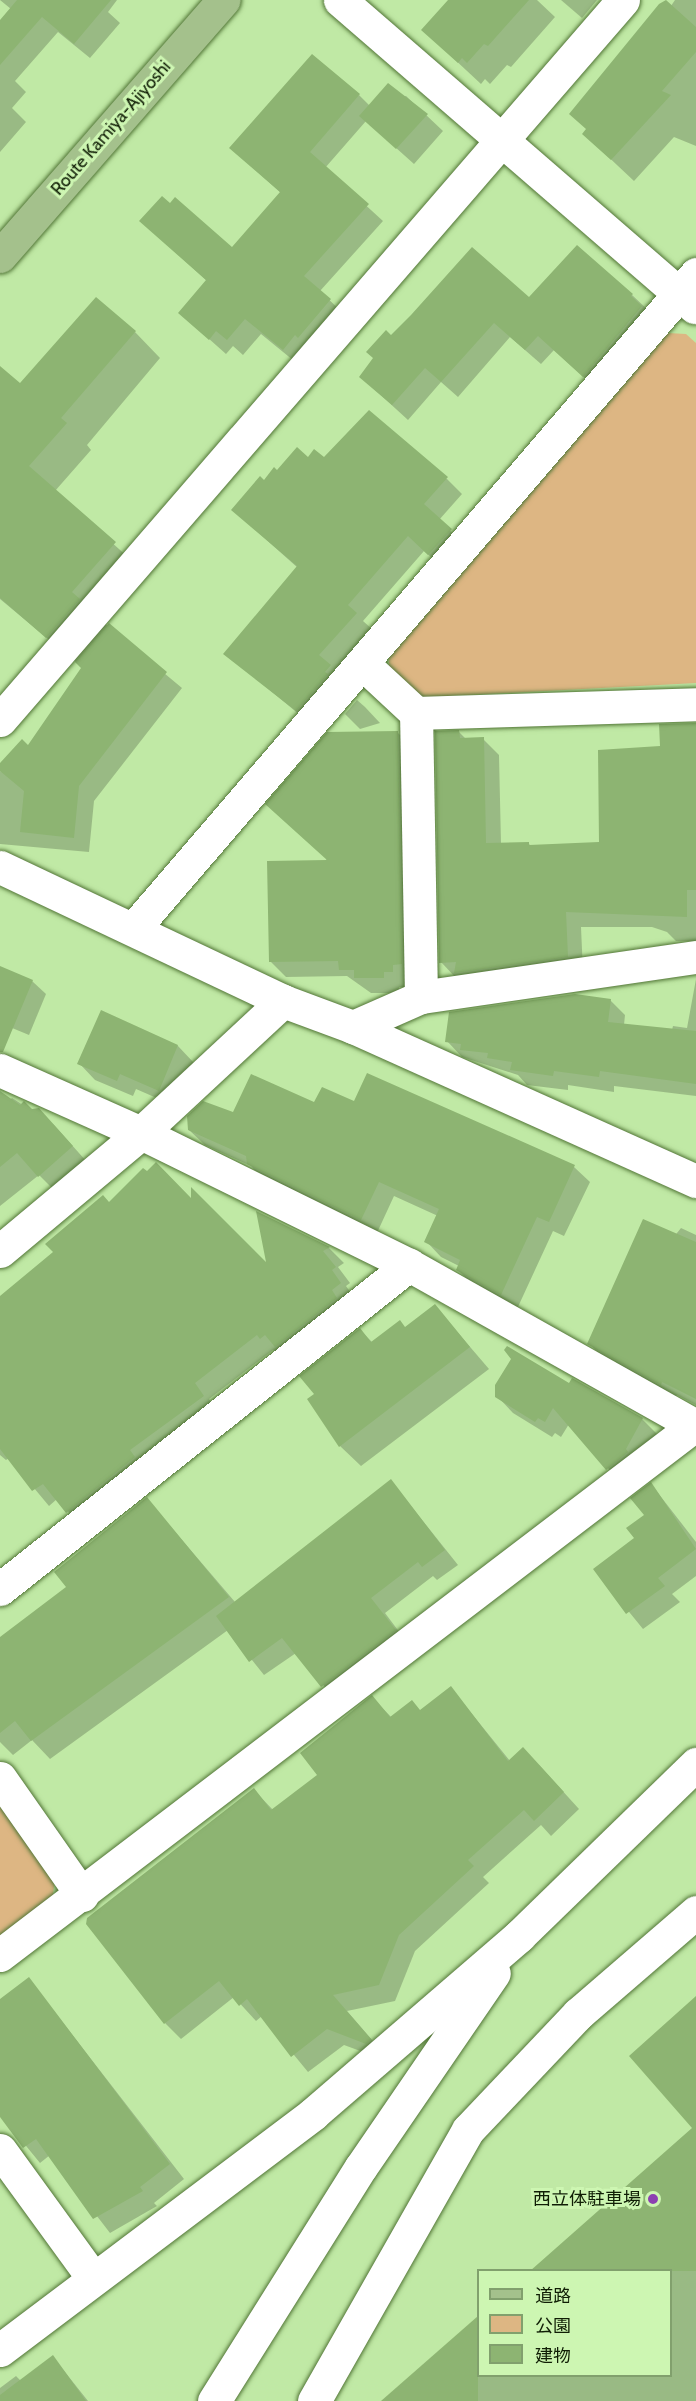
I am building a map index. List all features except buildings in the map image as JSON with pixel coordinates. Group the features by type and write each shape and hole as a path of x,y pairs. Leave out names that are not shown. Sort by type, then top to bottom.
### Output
{"main road":[{"name":"Route Kamiya-Ajiyoshi","path":"0,256 223,0"}],"street":[{"path":"135,927 362,663 690,292 501,141 340,0"},
{"path":"0,720 623,0"},
{"path":"362,663 416,713 696,704"},
{"path":"416,713 421,997"},
{"path":"0,867 135,927 283,1001 353,1027 696,1181"},
{"path":"353,1027 421,997 696,957"},
{"path":"0,1251 141,1133 283,1001"},
{"path":"0,1070 141,1133 409,1265 695,1426 82,1895 0,1955"},
{"path":"0,1588 409,1265"},
{"path":"0,2350 314,2113 519,1936 696,1764"},
{"path":"0,1778 82,1895"},
{"path":"314,2401 468,2130 578,2014 696,1912"},
{"path":"214,2401 361,2167 519,1936"},
{"path":"0,2150 93,2278"}],"green space":[{"path":"668,333 686,334 696,343 696,683 413,698 389,674 389,658"},
{"path":"0,1801 55,1879 52,1902 0,1940"}],"place":[{"name":"西立体駐車場","path":"653,2199"}]}
